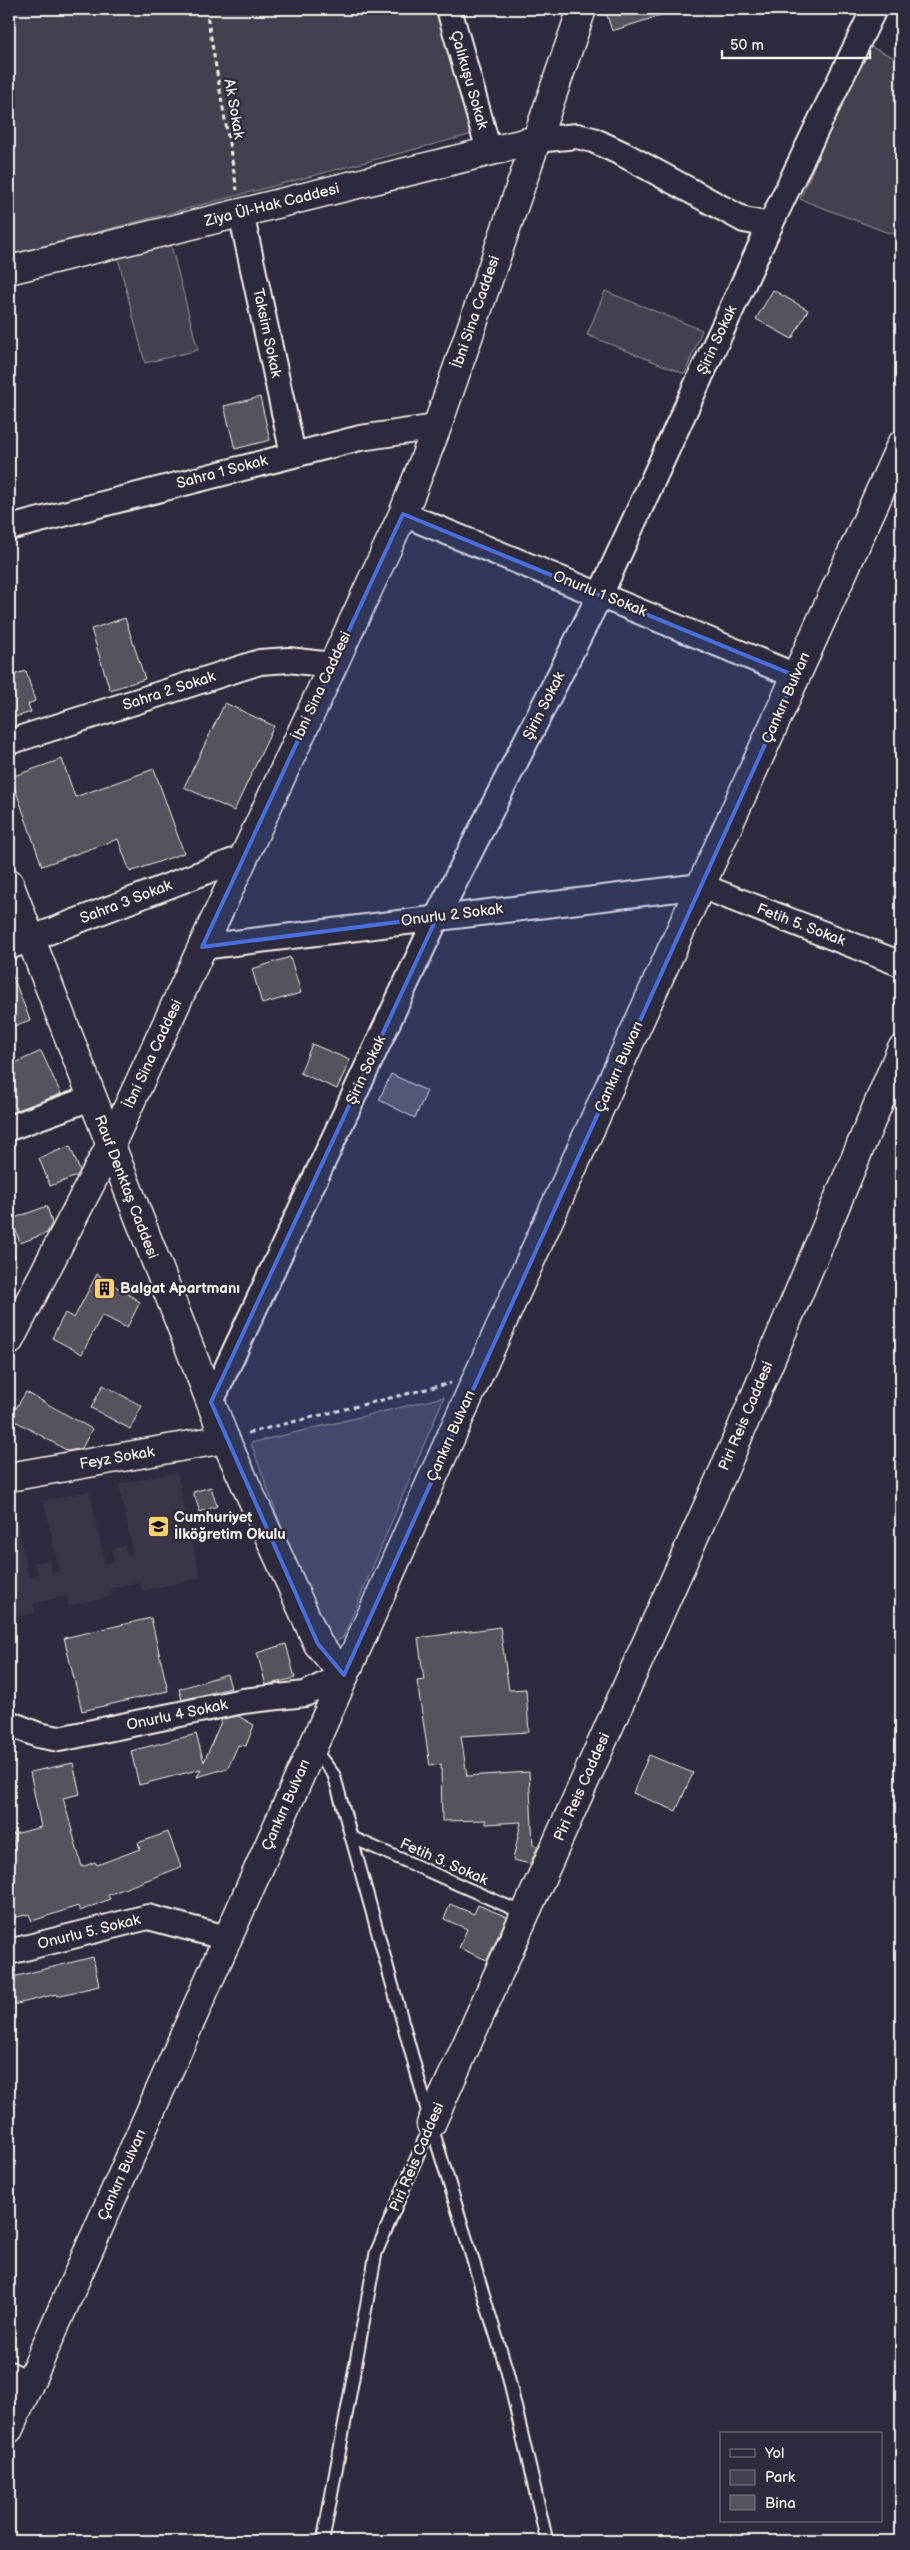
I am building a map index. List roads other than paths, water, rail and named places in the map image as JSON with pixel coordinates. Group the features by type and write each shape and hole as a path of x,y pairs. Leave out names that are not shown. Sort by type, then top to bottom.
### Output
{"street":[{"name":"Çalıkuşu Sokak","path":"449,9 489,151"},
{"name":"İbni Sina Caddesi","path":"9,1341 110,1146 402,514 436,427 582,9"},
{"name":"Şirin Sokak","path":"211,1402 437,917 600,595 770,225 874,9"},
{"path":"536,140 577,136 593,140 623,154 744,220 770,225"},
{"name":"Ziya Ül-Hak Caddesi","path":"9,270 536,140"},
{"name":"Taksim Sokak","path":"241,213 293,454"},
{"name":"Sahra 1 Sokak","path":"9,528 360,438 436,427"},
{"name":"Çankırı Bulvarı","path":"9,2429 19,2379 227,1938 478,1376 901,445"},
{"name":"Onurlu 1 Sokak","path":"402,514 796,676"},
{"name":"Sahra 2 Sokak","path":"9,742 260,662 288,660 332,665"},
{"name":"Sahra 3 Sokak","path":"19,944 244,857"},
{"name":"Rauf Denktaş Caddesi","path":"9,883 19,944 91,1098 225,1439 318,1644 344,1675"},
{"name":"Onurlu 2 Sokak","path":"202,946 701,886"},
{"name":"Fetih 5. Sokak","path":"701,886 901,964"},
{"name":"Piri Reis Caddesi","path":"431,2124 724,1470 901,1050"},
{"path":"9,1128 91,1098"},
{"name":"Feyz Sokak","path":"9,1477 225,1439"},
{"name":"Onurlu 4 Sokak","path":"10,1728 50,1738 65,1738 243,1701 305,1694 344,1675"},
{"name":"Onurlu 5. Sokak","path":"9,1952 148,1917 227,1938"}],"lane":[{"path":"312,1746 334,1775 431,2124 508,2371 547,2541"},
{"name":"Fetih 3. Sokak","path":"351,1837 525,1914"},
{"name":"Piri Reis Caddesi","path":"323,2541 376,2253 431,2124"}],"place":[{"name":"Balgat Apartmanı","path":"104,1288"},
{"name":"Cumhuriyet İlköğretim Okulu","path":"158,1526"}]}
